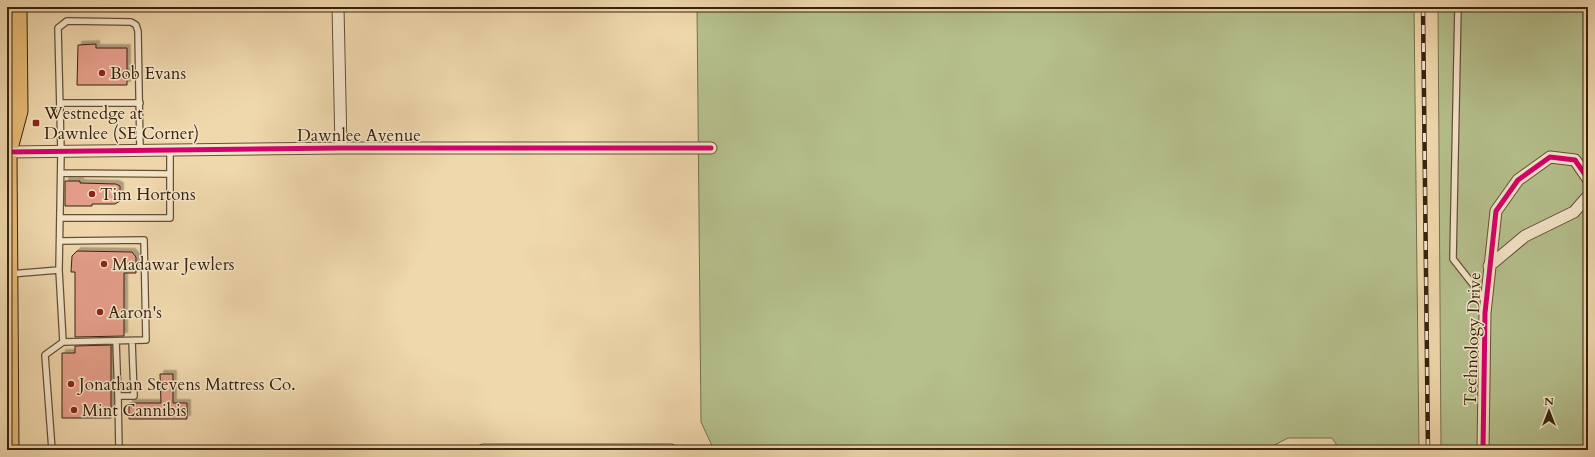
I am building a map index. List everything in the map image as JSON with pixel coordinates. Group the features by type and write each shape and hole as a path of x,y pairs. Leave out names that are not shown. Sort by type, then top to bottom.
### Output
{"main road":[{"path":"10,450 8,150 19,111 18,7"}],"street":[{"path":"338,7 341,148"},
{"name":"Dawnlee Avenue","path":"8,150 62,152 341,148 710,148"},
{"name":"Technology Drive","path":"1483,450 1486,301 1496,211 1518,180 1550,157 1575,160 1588,179"},
{"name":"Technology Drive","path":"1489,266 1525,236 1574,212 1588,196"},
{"path":"483,450 671,450"}],"lane":[{"path":"1458,7 1453,259 1486,301"},
{"path":"63,342 59,270 62,152 58,28 67,21 131,22 136,25 138,31 140,150"},
{"path":"60,103 140,103"},
{"path":"60,218 170,218 170,150"},
{"path":"61,173 170,174"},
{"path":"52,450 45,355 63,342 146,340 144,240 60,241"},
{"path":"8,275 59,270"},
{"path":"116,341 118,450"},
{"path":"118,396 134,396 132,341"},
{"path":"1284,450 1322,450"}],"green space":[{"path":"697,7 1414,7 1419,450 1340,450 1332,438 1288,438 1265,450 714,450 701,422"},
{"path":"1438,7 1588,7 1588,450 1441,450"}],"building":[{"name":"Bob Evans","path":"96,44 96,48 127,48 127,85 77,85 78,45"},
{"name":"Tim Hortons","path":"65,181 116,184 120,186 120,201 115,204 65,206"},
{"path":"77,251 132,252 136,257 136,273 124,273 124,336 75,337 75,272 71,272 72,256"},
{"path":"111,345 111,418 62,418 62,353 75,353 75,346"},
{"path":"160,374 173,374 173,403 187,403 187,419 129,419 129,403 161,403"}],"railway":[{"path":"1423,7 1428,450"}],"cycle path":[{"path":"8,152 341,148 711,148"},
{"path":"1483,450 1485,313 1496,211 1518,180 1550,157 1575,160 1588,179"},
{"path":"483,450 671,450"}],"place":[{"name":"Bob Evans","path":"102,73"},
{"name":"Westnedge at Dawnlee (SE Corner)","path":"36,123"},
{"name":"Tim Hortons","path":"92,194"},
{"name":"Madawar Jewlers","path":"104,264"},
{"name":"Aaron's","path":"100,312"},
{"name":"Jonathan Stevens Mattress Co.","path":"71,384"},
{"name":"Mint Cannibis","path":"74,410"}]}
